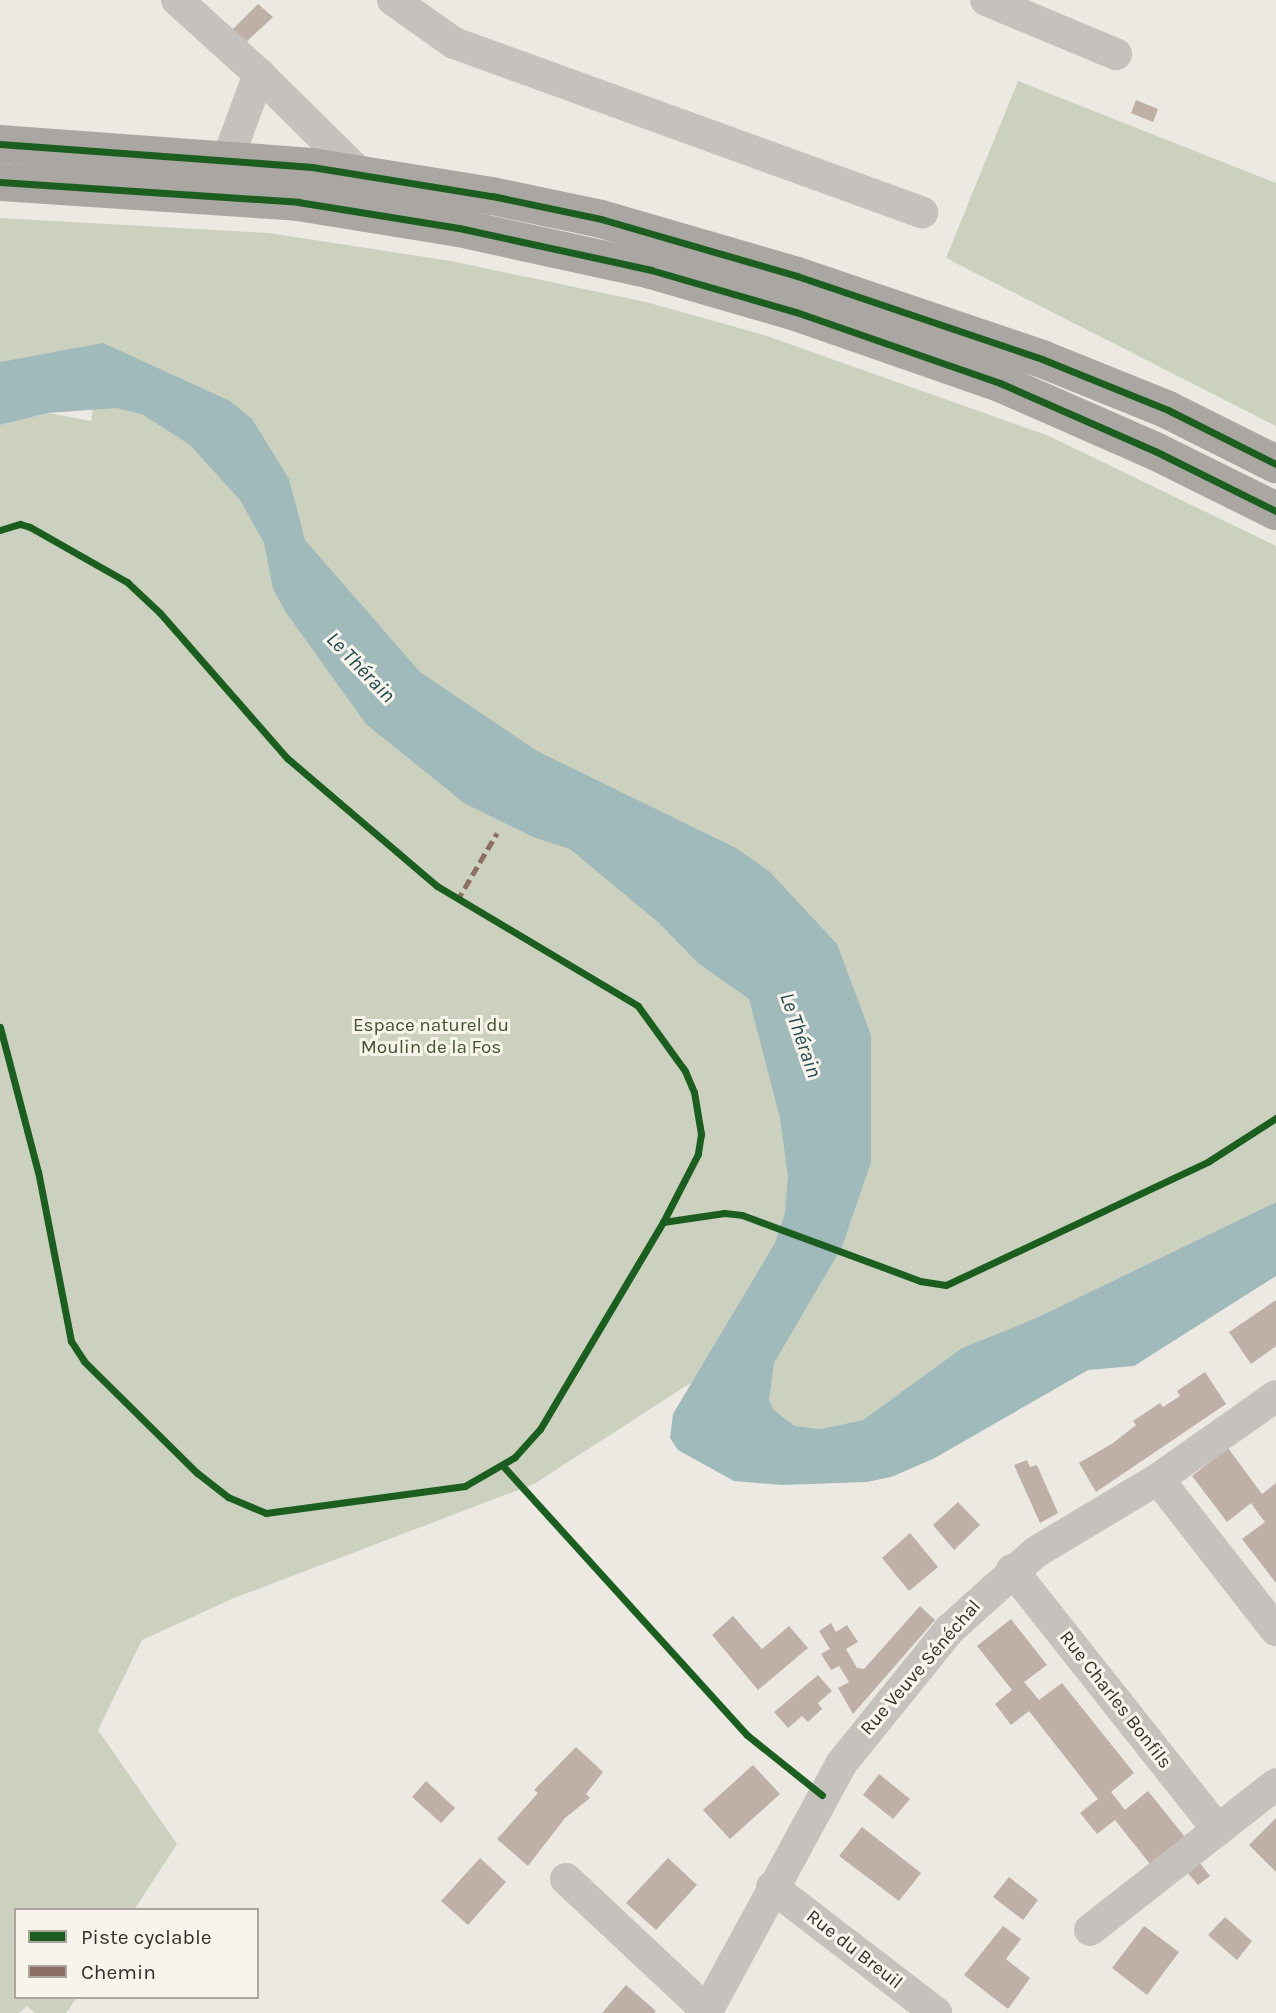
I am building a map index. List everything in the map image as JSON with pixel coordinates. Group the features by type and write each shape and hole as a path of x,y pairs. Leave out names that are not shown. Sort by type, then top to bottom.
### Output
{"main road":[{"path":"0,144 228,158 359,173 601,219 860,296 1107,384 1276,464"},
{"path":"0,182 298,202 459,228 651,270 796,312 1000,383 1147,447 1276,511"}],"street":[{"path":"177,0 258,74 359,173"},
{"path":"393,0 454,43 922,212"},
{"path":"993,1 1116,54"},
{"path":"228,158 258,74"},
{"name":"Rue Veuve Sénéchal","path":"707,2012 772,1887 858,1740 949,1630 1012,1570 1158,1479 1276,1396"},
{"path":"1158,1479 1276,1630"},
{"name":"Rue Charles Bonfils","path":"1012,1570 1218,1830"},
{"path":"1090,1930 1276,1784"},
{"path":"566,1879 707,2012"},
{"name":"Rue du Breuil","path":"772,1887 936,2013"}],"green space":[{"path":"1018,81 1276,183 1276,426 946,258"},
{"name":"Espace naturel du Moulin de la Fos","path":"0,218 269,233 451,261 646,302 764,335 1049,436 1276,546 1276,1202 1034,1319 962,1348 863,1420 820,1429 795,1426 774,1410 769,1400 773,1364 689,1384 534,1484 234,1598 142,1640 98,1730 177,1844 135,1908 14,1908 14,1999 76,1999 66,2013 35,2013 27,2006 19,2013 0,2013 0,425 48,413 91,421 103,344 0,362"}],"water":[{"name":"Le Thérain","path":"103,343 230,401 252,419 289,479 305,540 420,672 537,751 736,848 770,872 837,944 871,1035 871,1162 842,1247 774,1363 769,1400 774,1410 795,1426 820,1429 863,1420 962,1348 1034,1319 1276,1202 1276,1276 1134,1366 1088,1370 933,1459 891,1477 867,1482 782,1485 734,1481 678,1450 670,1438 673,1414 775,1243 785,1213 788,1176 780,1118 749,999 698,963 658,922 570,849 533,837 464,803 366,724 285,611 273,589 264,543 240,500 190,445 142,414 116,408 48,413 0,425 0,362"}],"building":[{"path":"258,4 273,17 243,45 229,33"},
{"path":"1136,100 1158,109 1153,122 1131,113"},
{"path":"1276,1300 1276,1346 1251,1364 1229,1332"},
{"path":"1205,1372 1226,1404 1096,1492 1079,1463 1113,1443 1136,1425 1133,1421 1160,1403 1163,1407 1180,1396 1177,1391"},
{"path":"1228,1448 1262,1494 1276,1483 1276,1583 1242,1539 1265,1522 1251,1503 1227,1522 1192,1476"},
{"path":"1027,1460 1030,1467 1037,1465 1058,1513 1040,1523 1014,1465"},
{"path":"958,1502 980,1525 954,1550 933,1525"},
{"path":"910,1533 938,1567 909,1591 882,1558"},
{"path":"920,1606 935,1620 853,1714 838,1688 849,1682 839,1666 831,1670 821,1654 830,1649 819,1631 831,1623 836,1632 847,1625 858,1642 846,1649 857,1668 864,1669"},
{"path":"733,1616 762,1649 789,1626 808,1648 758,1690 712,1635"},
{"path":"1011,1619 1047,1665 1024,1682 1039,1700 1062,1683 1134,1773 1111,1792 1125,1810 1148,1791 1185,1837 1150,1864 1115,1820 1097,1834 1080,1813 1098,1799 1029,1711 1011,1725 995,1704 1012,1690 977,1646"},
{"path":"818,1675 832,1691 818,1703 822,1709 808,1722 802,1716 788,1728 774,1712"},
{"path":"576,1747 603,1772 586,1794 590,1798 565,1818 528,1866 497,1839 538,1793 534,1790"},
{"path":"753,1765 780,1794 730,1839 703,1810"},
{"path":"879,1774 910,1799 893,1819 863,1795"},
{"path":"426,1781 455,1808 441,1823 412,1797"},
{"path":"1276,1818 1276,1872 1249,1845"},
{"path":"862,1827 921,1873 899,1901 839,1856"},
{"path":"480,1858 506,1882 468,1925 441,1901"},
{"path":"668,1858 697,1885 656,1930 626,1903"},
{"path":"1199,1862 1210,1876 1198,1885 1187,1872"},
{"path":"1009,1877 1038,1900 1023,1920 993,1897"},
{"path":"1225,1917 1252,1941 1237,1960 1208,1935"},
{"path":"1003,1926 1021,1939 1006,1959 1030,1978 1008,2009 964,1975"},
{"path":"1144,1926 1179,1952 1147,1995 1112,1968"},
{"path":"626,1985 656,2011 602,2013"}],"marked path":[{"path":"457,901 497,833"}],"cycle path":[{"path":"0,144 312,167 492,196 601,219 797,276 1042,359 1168,410 1276,464"},
{"path":"0,182 298,202 459,228 651,270 796,312 1000,383 1157,452 1276,511"},
{"path":"0,530 20,524 30,527 127,582 160,613 287,758 437,886 638,1006 685,1071 694,1092 701,1134 698,1154 663,1222 540,1429 515,1457 465,1486 266,1513 228,1497 197,1473 84,1361 71,1341 38,1172 0,1027"},
{"path":"663,1222 724,1213 742,1215 920,1281 946,1285 1209,1161 1276,1118"},
{"path":"503,1466 747,1735 822,1795"}]}
